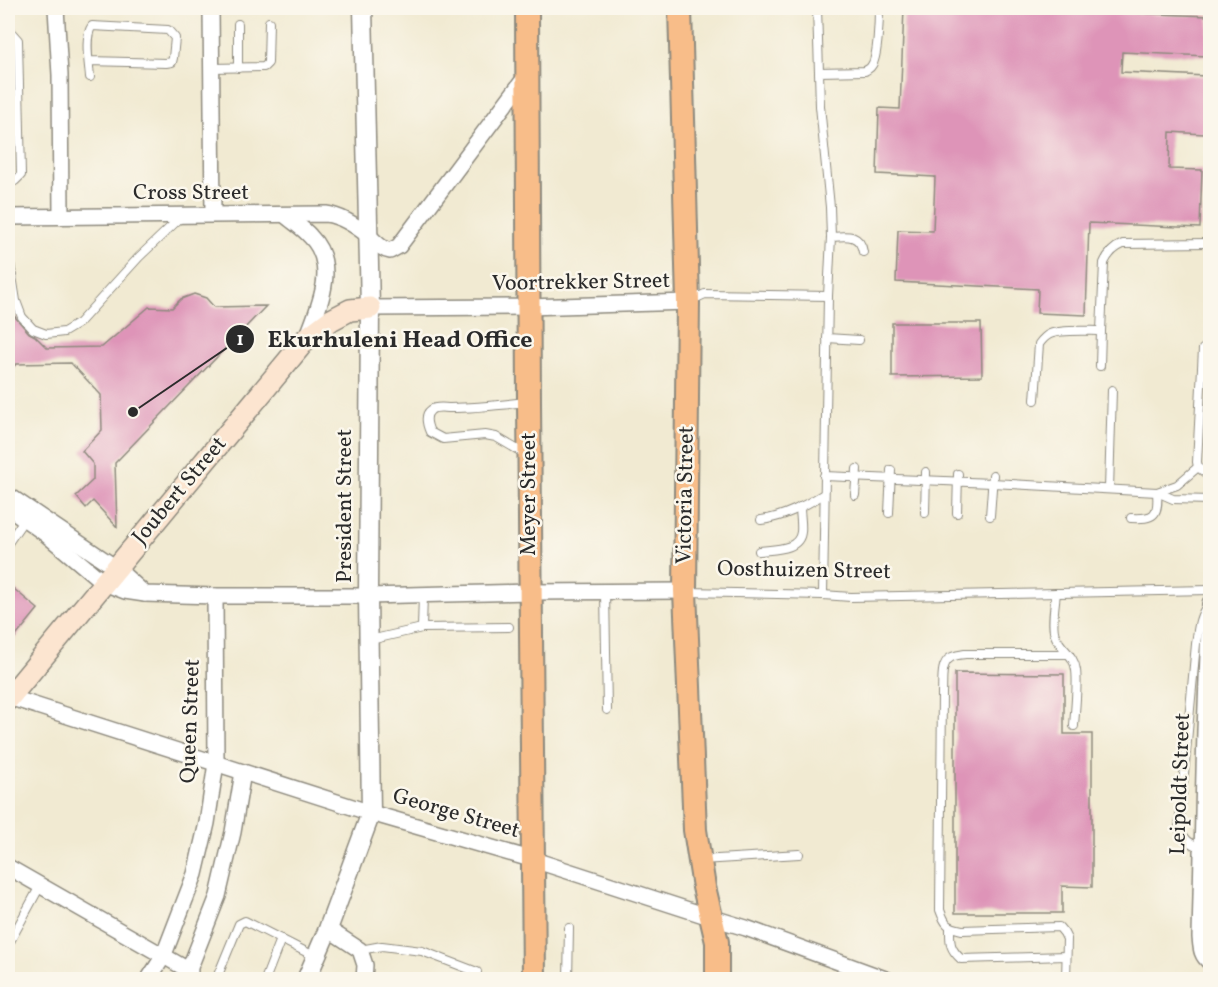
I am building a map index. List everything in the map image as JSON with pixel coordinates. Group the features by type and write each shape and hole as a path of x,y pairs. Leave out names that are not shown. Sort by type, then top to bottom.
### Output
{"main road":[{"name":"Meyer Street","path":"527,8 534,980"},
{"name":"Victoria Street","path":"680,8 688,302 685,591 695,830 704,887 717,942 717,980"},
{"name":"Joubert Street","path":"8,698 307,338 331,320 350,310 370,308"}],"street":[{"path":"56,8 60,75 61,216"},
{"path":"211,8 213,214"},
{"name":"President Street","path":"306,980 328,929 371,813 368,596 370,308 363,8"},
{"path":"369,236 384,250 390,251 399,246 527,75"},
{"name":"Cross Street","path":"8,216 326,214 335,215 369,236"},
{"path":"285,215 312,237 322,253 326,273 323,293 307,338"},
{"name":"Voortrekker Street","path":"370,308 528,307 688,302"},
{"name":"Oosthuizen Street","path":"10,505 28,515 110,575 146,594 368,596 685,591"},
{"name":"Queen Street","path":"148,980 163,957 195,874 207,823 216,764 215,596"},
{"name":"Leipoldt Street","path":"1210,603 1201,948 1210,962"},
{"name":"George Street","path":"8,698 371,813 534,860 746,928 887,979"},
{"path":"8,867 163,957 187,975 218,896 233,832 243,772"},
{"path":"328,929 360,951 365,965 364,980"}],"lane":[{"path":"817,8 820,106 831,237 823,595"},
{"path":"819,72 865,71 874,64 879,31 879,8"},
{"path":"212,68 264,67 267,65 269,22"},
{"path":"238,24 238,68"},
{"path":"89,61 172,62 175,38 168,30 92,26 87,33 90,77"},
{"path":"8,31 18,40 21,176 15,182 8,181"},
{"path":"8,255 16,301 22,316 33,329 46,334 64,332 79,323 139,257 183,214"},
{"path":"831,237 850,236 858,239 862,244 863,252"},
{"path":"1100,366 1104,263 1114,248 1123,244 1210,243"},
{"name":"Voortrekker Street","path":"688,302 705,294 828,296"},
{"path":"1035,399 1039,344 1043,338 1058,332 1101,331"},
{"path":"827,338 859,340"},
{"path":"1157,492 1177,485 1198,467 1203,349"},
{"path":"1109,489 1112,390"},
{"path":"529,402 437,408 431,410 427,415 427,425 430,432 443,439 485,435 496,437 529,456"},
{"path":"1198,467 1210,477"},
{"path":"855,495 857,469"},
{"path":"889,513 891,470"},
{"path":"925,513 926,472"},
{"path":"824,476 925,481 958,478 1030,481 1157,492 1173,499 1210,500"},
{"path":"957,513 958,478"},
{"path":"990,516 992,479"},
{"path":"1131,518 1146,519 1154,514 1158,506 1157,492"},
{"path":"761,520 774,518 824,494"},
{"path":"759,551 788,548 797,543 801,532 800,507"},
{"path":"8,543 28,515"},
{"name":"Oosthuizen Street","path":"685,591 851,597 1210,590"},
{"path":"605,592 607,710"},
{"path":"1056,593 1055,636 1073,659 1076,670 1074,726"},
{"path":"422,628 423,595"},
{"path":"1202,848 1188,842 1181,835 1179,828 1198,623 1210,603"},
{"path":"370,640 422,628 509,627"},
{"path":"1066,980 1067,939 1059,927 962,930 950,928 944,921 940,910 942,693 946,660 951,656 965,654 1069,654"},
{"path":"700,860 799,854"},
{"path":"8,945 40,886"},
{"path":"216,980 241,921 316,957"},
{"path":"568,980 569,928"},
{"path":"950,928 950,945 961,959 1066,956"},
{"path":"264,980 281,939"},
{"path":"360,951 382,946 422,951 477,972"}],"building":[{"path":"904,8 1104,8 1104,12 1209,16 1207,56 1122,52 1121,72 1206,76 1204,134 1170,132 1169,169 1202,170 1200,228 1089,223 1086,315 1037,313 1038,289 896,282 898,230 933,231 935,177 877,174 879,108 900,109"},
{"path":"194,294 206,298 214,307 266,306 115,463 117,527 93,501 86,508 76,496 93,480 93,464 82,451 102,430 101,395 71,363 16,364 8,373 8,309 29,333 47,348 102,347 149,307 172,308 181,299"},
{"path":"892,323 981,323 982,376 892,377"},
{"path":"8,584 38,609 8,646"},
{"path":"955,673 1064,674 1064,734 1092,734 1092,887 1062,886 1062,913 955,913"}],"place":[{"name":"Ekurhuleni Head Office","path":"133,412"}]}
